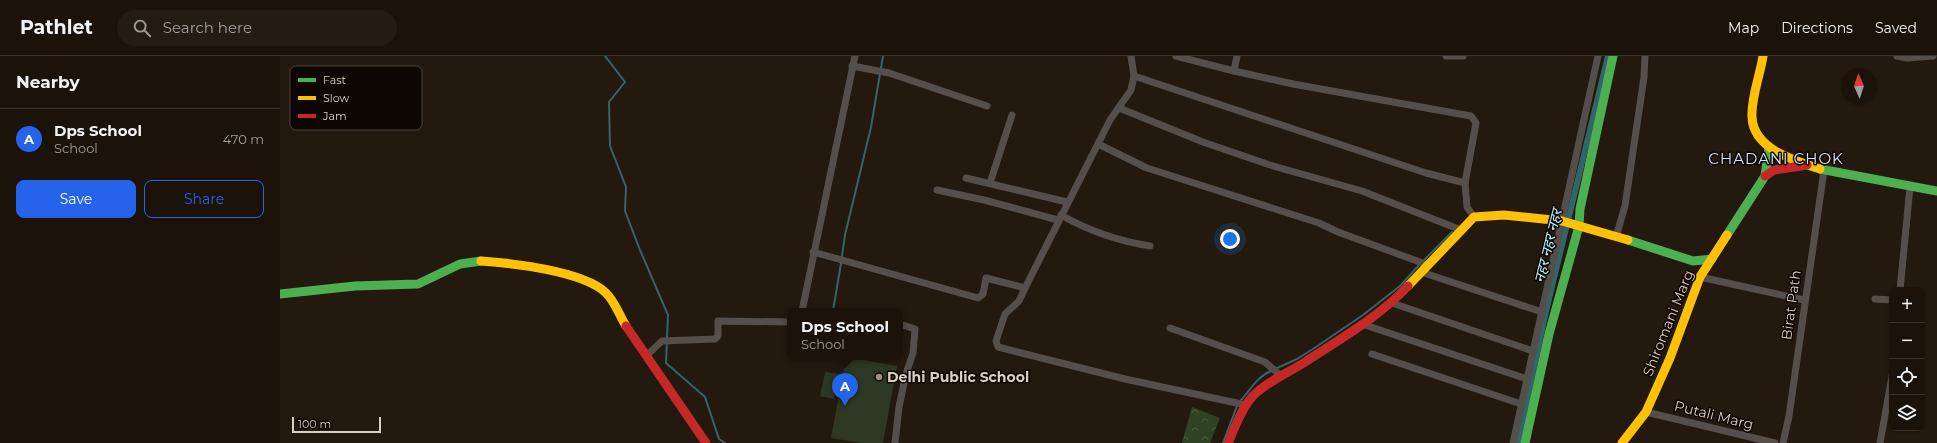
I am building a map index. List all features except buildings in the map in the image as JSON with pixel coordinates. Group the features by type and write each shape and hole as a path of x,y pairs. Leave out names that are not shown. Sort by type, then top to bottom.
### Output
{"street":[{"path":"803,308 855,56"},
{"path":"1131,56 1134,76 1131,90 1110,120 1067,202 1019,301 1005,314 996,341 998,347 1125,379 1246,405"},
{"path":"1176,56 1293,84 1471,116 1476,123 1464,183 1468,207 1474,217"},
{"path":"1234,71 1237,56"},
{"path":"1446,56 1463,56"},
{"path":"1525,443 1549,334 1570,223 1598,56"},
{"path":"1513,443 1542,312 1570,223 1580,209 1614,56"},
{"path":"1616,237 1624,206 1644,77 1645,56"},
{"path":"1763,56 1751,118 1753,130 1757,137 1769,148 1808,165 1824,170 1937,191"},
{"path":"1897,56 1933,56"},
{"path":"852,66 889,73 938,88 987,106"},
{"path":"1134,76 1426,173 1464,183"},
{"path":"1118,108 1203,142 1270,165 1362,191 1461,230"},
{"path":"990,183 1012,115"},
{"path":"1098,144 1147,168 1319,223 1425,269 1542,312"},
{"name":"Shiromani Marg","path":"1622,443 1646,412 1670,358 1700,277 1765,176 1769,148"},
{"path":"1765,176 1774,170 1808,165"},
{"name":"Birat Path","path":"1783,443 1789,416 1804,300 1824,170"},
{"path":"966,178 1067,202"},
{"path":"1900,287 1910,186"},
{"path":"937,190 1060,217 1086,229 1116,240 1150,246"},
{"path":"1228,443 1246,405 1265,386 1392,303 1474,217 1504,215 1570,223 1692,261 1712,259"},
{"path":"813,252 978,298 983,294 986,278 1025,288"},
{"path":"1692,261 1700,277 1804,300"},
{"path":"280,294 355,286 418,284 426,282 458,264 467,262 510,264 588,281 603,290 611,300 623,322 706,443"},
{"path":"1875,299 1889,300"},
{"path":"1392,303 1533,350"},
{"path":"646,356 662,341 714,340 718,336 718,321 787,322"},
{"path":"1362,324 1527,379"},
{"path":"894,443 899,407 906,374 913,353 915,329 903,325"},
{"path":"1170,328 1265,362 1281,376"},
{"path":"1372,354 1521,404"},
{"path":"1880,443 1889,393"},
{"name":"Putali Marg","path":"1646,412 1775,443"}],"green space":[{"path":"845,360 863,360 897,366 883,443 861,443 831,438"},
{"path":"825,372 839,374 834,399 820,396"},
{"path":"1192,407 1220,418 1210,443 1182,443"}],"waterway":[{"path":"605,56 625,82 609,102 610,146 626,187 625,211 668,315 666,363 705,397 719,439 725,443"},
{"path":"842,256 845,235 871,127 883,56"},
{"name":"नहर नहर नहर","path":"1518,443 1546,311 1608,56"},
{"path":"1424,260 1452,232"},
{"path":"834,308 841,263"},
{"path":"1275,369 1297,359 1363,315 1400,286 1419,265"},
{"path":"1241,400 1262,376 1271,371"},
{"path":"1223,443 1237,406"}],"traffic: fast":[{"path":"1525,443 1549,334 1579,226 1580,209 1613,56"},
{"path":"1727,235 1765,176 1769,148"},
{"path":"1820,169 1937,191"},
{"path":"1628,240 1693,261 1712,259"},
{"path":"280,294 355,286 418,284 460,264 481,261"}],"traffic: slow":[{"path":"1763,56 1752,109 1754,128 1760,138 1777,152 1799,162 1820,169"},
{"path":"1408,286 1474,217 1504,215 1562,221 1628,240"},
{"path":"1622,443 1646,412 1670,358 1700,277 1727,235"},
{"path":"481,261 546,269 564,273 594,285 605,292 614,304 626,326"}],"traffic: jam":[{"path":"1765,176 1774,170 1807,165"},
{"path":"1228,443 1238,419 1252,397 1270,382 1305,362 1372,318 1408,286"},
{"path":"626,326 706,443"}],"place":[{"name":"Delhi Public School","path":"879,377"},
{"name":"Dps School","path":"845,406"}],"district":[{"name":"CHADANI CHOK","path":"1776,159"}]}
